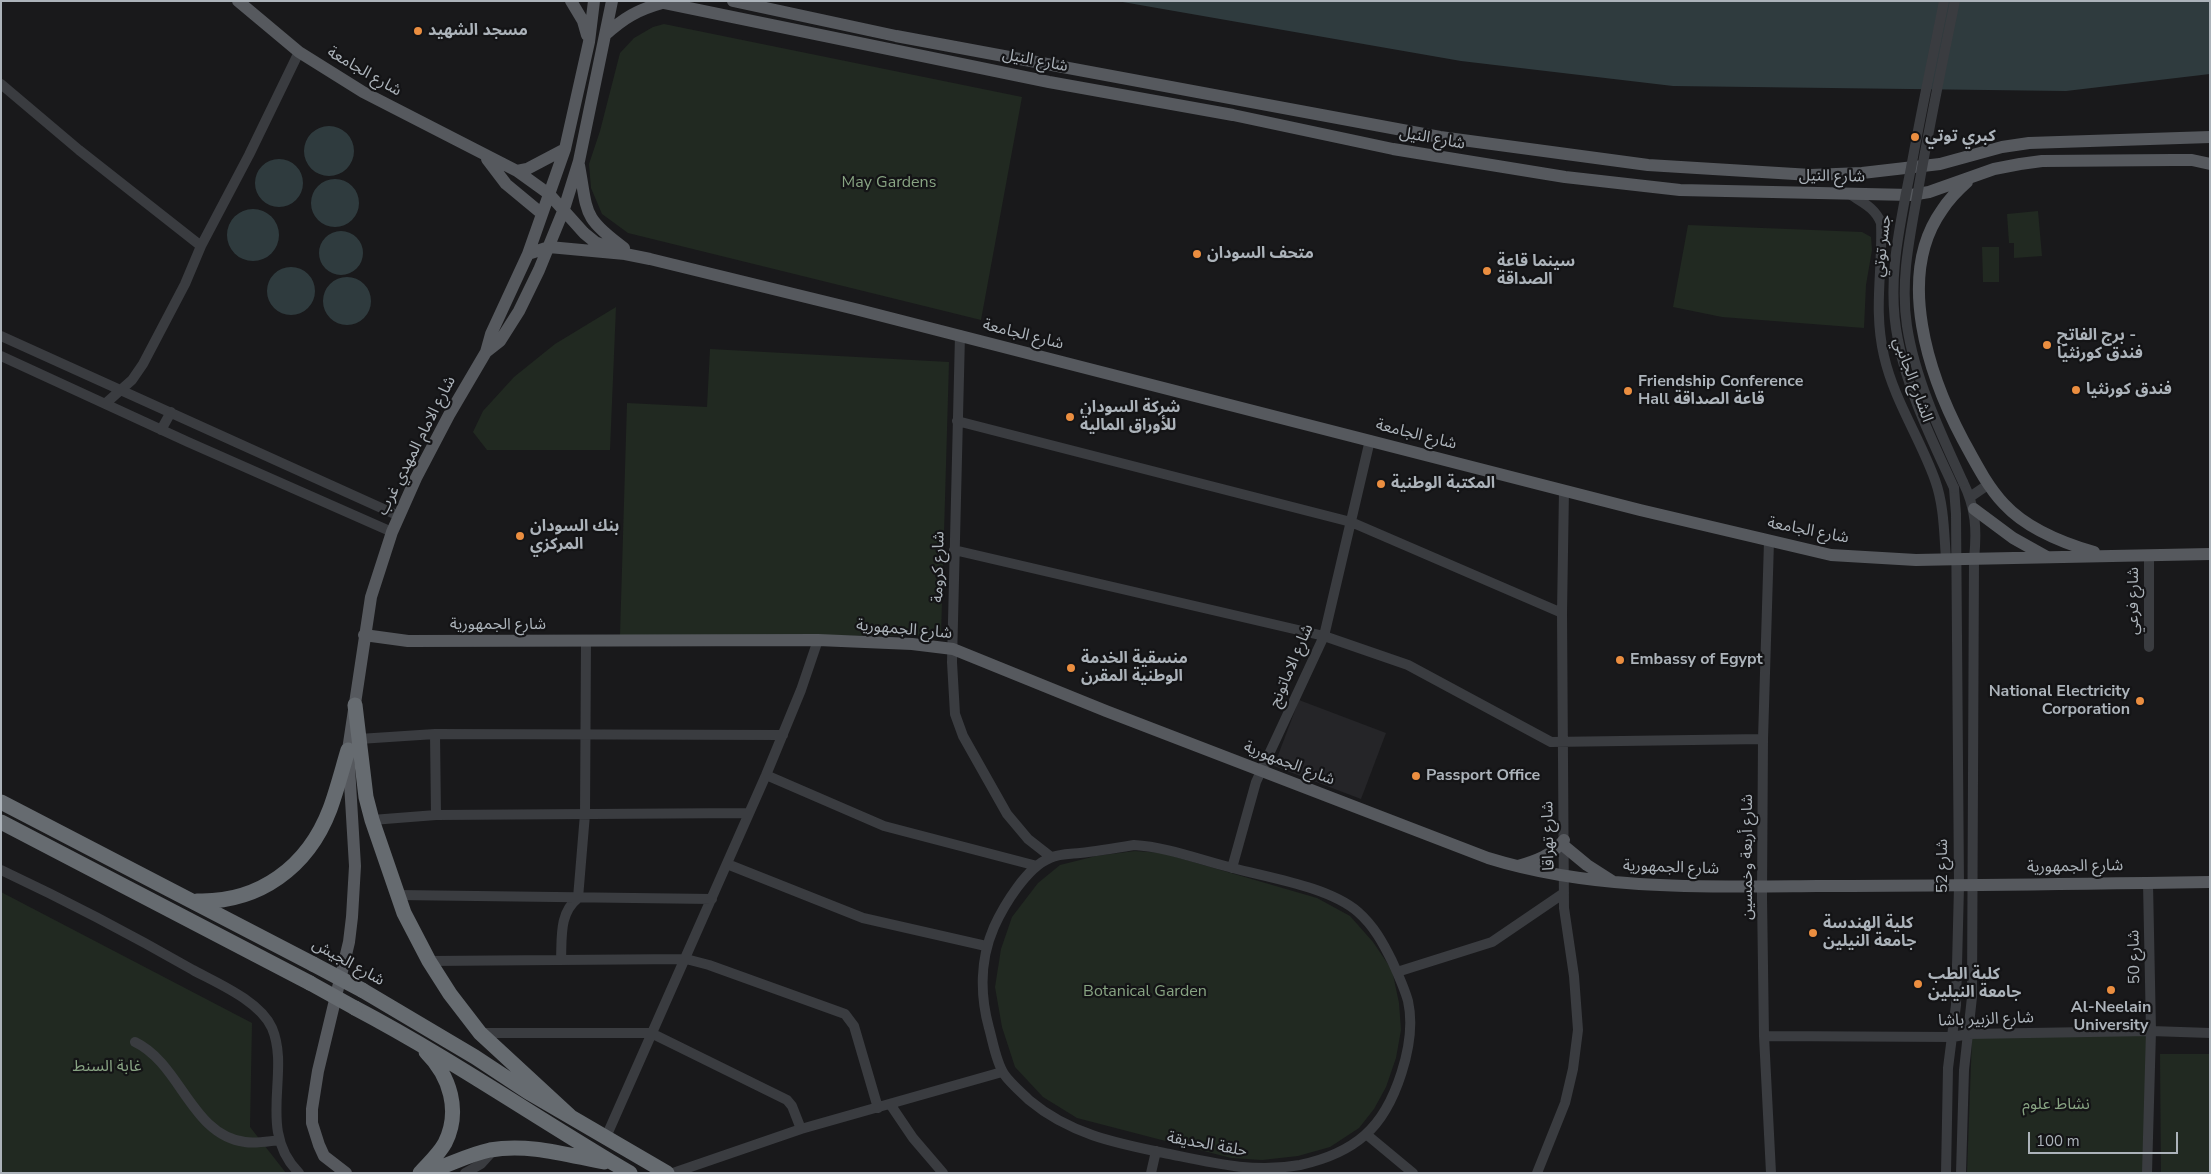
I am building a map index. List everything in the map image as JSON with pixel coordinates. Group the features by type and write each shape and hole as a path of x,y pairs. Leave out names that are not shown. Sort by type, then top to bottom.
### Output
{"highway":[{"path":"356,705 366,797 372,820 404,913 429,961 450,994 480,1032 571,1117"},
{"path":"192,900 215,902 249,894 280,878 300,860 312,844 330,810 348,750"},
{"name":"شارع الجيش","path":"1,802 362,990 667,1173"},
{"path":"1,822 412,1038 630,1173"},
{"path":"412,1038 435,1061 447,1081 452,1099 453,1114 444,1144 420,1173"},
{"path":"424,1173 490,1150 526,1148 615,1164"}],"main road":[{"name":"شارع الجامعة","path":"238,1 298,52 362,92 517,171 549,194 584,233 595,242 630,254 1564,490 1831,555 1916,560 2210,554"},
{"path":"571,1 583,21 588,42"},
{"name":"شارع الامام المهدي غرب","path":"346,1173 324,1156 312,1124 318,1071 349,942 355,893 348,750 371,597 392,532 416,478 449,415 486,352 491,334 528,254 541,213 566,149 588,42 594,1"},
{"name":"شارع الامام المهدي غرب","path":"486,352 500,341 519,311 549,248 564,210 578,161 612,1"},
{"path":"605,35 639,10 658,2"},
{"name":"شارع النيل","path":"658,2 1049,82 1234,114 1392,149 1565,178 1645,188 1911,195 1944,188 1994,169 2042,161 2192,160 2210,164"},
{"path":"735,2 736,18"},
{"name":"شارع النيل","path":"735,2 906,38 1395,128 1494,145 1648,165 1811,174 1862,173 1940,164 2002,147 2029,143 2210,137"},
{"path":"1234,98 1234,114"},
{"path":"1392,149 1395,128"},
{"path":"517,171 544,161 566,149"},
{"name":"شارع الجامعة","path":"484,155 506,184 541,213"},
{"path":"578,161 584,200 590,218 603,232 630,254"},
{"path":"1645,188 1648,165"},
{"path":"1973,176 1941,211 1929,235 1919,272 1918,303 1926,345 1946,408 1989,484 2004,505 2034,528 2077,547 2106,555"},
{"name":"شارع الجامعة","path":"528,254 549,248 630,254"},
{"path":"1972,503 2012,538 2047,557"},
{"name":"شارع الجمهورية","path":"364,635 408,641 818,640 904,644 953,649 1106,711 1488,858 1515,867 1587,880 1762,886 1959,886 2210,882"},
{"path":"1515,867 1549,854 1564,843 1587,865 1614,882"}],"street":[{"name":"جسر توتي","path":"1944,1 1897,240 1892,292 1896,331 1902,360 1912,389 1959,485"},
{"name":"جسر توتي","path":"1955,1 1926,141 1904,279 1907,325 1914,358 1920,380 1959,485"},
{"path":"106,403 132,380 143,364 185,284 201,246 249,155 298,52"},
{"path":"1,84 79,150 201,246"},
{"name":"الشارع الجانبي","path":"1848,193 1872,208 1878,214 1881,223 1878,304 1880,335 1885,359 1898,397 1935,480 1944,518 1950,559"},
{"path":"1,336 400,516"},
{"name":"شارع كرومة","path":"960,336 952,690 955,714 963,736 1007,814 1028,839 1051,857"},
{"path":"1,356 161,430 392,532"},
{"path":"161,430 171,412"},
{"path":"957,421 1351,522 1562,613"},
{"name":"شارع الاماتونج","path":"1232,868 1252,793 1324,636 1370,440"},
{"path":"1972,503 1989,484"},
{"path":"1950,559 1959,485"},
{"name":"شارع 52","path":"1959,485 1972,503 1977,532 1974,559 1972,997 1964,1070 1961,1173"},
{"name":"شارع تهراقا","path":"1537,1173 1565,1103 1578,1038 1574,976 1564,908 1562,613 1564,490"},
{"name":"شارع أربعة وخمسين","path":"1769,541 1763,739 1762,886 1764,1036 1771,1173"},
{"path":"954,550 1324,636 1408,665 1545,741 1556,744 1562,742 1763,739"},
{"name":"شارع فرعي","path":"2149,647 2150,555"},
{"name":"شارع 52","path":"1946,1173 1948,1068 1956,1005 1959,886 1950,559"},
{"path":"606,1137 766,776 818,640"},
{"path":"561,960 563,920 566,911 578,898 585,814 586,641"},
{"path":"360,739 435,734 783,735"},
{"path":"435,734 436,815"},
{"path":"766,776 884,826 1007,856 1037,866"},
{"path":"372,820 436,815 748,813"},
{"name":"حلقة الحديقة","path":"1134,845 1150,846 1316,890 1357,911 1381,937 1408,1002 1410,1031 1405,1060 1395,1091 1382,1114 1366,1134 1334,1156 1300,1165 1262,1169 1230,1167 1086,1134 1061,1122 1028,1099 1002,1072 986,1016 982,989 986,946 1001,912 1024,880 1037,866 1051,857 1134,845"},
{"path":"727,864 863,918 986,946"},
{"path":"1,870 114,925 230,990 260,1012 272,1028 277,1051 275,1101 280,1140 291,1164 299,1173"},
{"name":"شارع 50","path":"2147,1173 2151,1031 2148,883"},
{"path":"1397,972 1492,942 1564,893"},
{"path":"398,895 712,899"},
{"path":"429,961 686,959 709,965 845,1014 854,1026 878,1108"},
{"name":"شارع الزبير باشا","path":"1764,1036 1953,1037 1968,1034 2151,1031 2210,1033"},
{"path":"480,1032 651,1033 787,1100 792,1106 801,1129"},
{"path":"135,1042 145,1047 158,1058 194,1108 222,1134 246,1142 280,1140"},
{"path":"673,1173 801,1129 1002,1072"},
{"path":"890,1104 913,1138 943,1173"},
{"path":"1366,1134 1413,1173"},
{"path":"465,1173 480,1164 490,1154 490,1150"},
{"path":"1151,1173 1156,1151"}],"shaded area":[{"path":"1117,1 2210,1 2210,74 2066,91 1673,86 1461,61"},
{"path":"329,126 347,133 354,151 347,169 329,176 311,169 304,151 311,133"},
{"path":"279,159 288,161 296,166 301,174 303,183 301,192 296,200 288,205 279,207 270,205 262,200 257,192 255,183 257,174 262,166 270,161"},
{"path":"330,179 340,179 349,183 355,189 358,194 358,212 349,223 340,227 330,227 321,223 315,217 311,208 311,198 315,189 321,183"},
{"path":"253,209 267,213 275,221 279,235 275,249 267,257 253,261 239,257 231,249 227,235 231,221 239,213"},
{"path":"345,231 357,237 362,244 362,262 357,269 350,274 337,275 329,272 322,265 319,249 322,241 329,234"},
{"path":"286,267 296,267 308,274 315,286 315,296 308,308 296,315 286,315 278,311 271,304 267,296 267,286 271,278 278,271"},
{"path":"342,277 352,277 364,284 371,296 371,306 364,318 352,325 342,325 334,321 327,314 323,306 323,296 327,288 334,281"},
{"path":"1299,700 1386,733 1361,799 1274,766"}],"green space":[{"name":"May Gardens","path":"664,24 1022,97 981,320 628,233 602,214 591,188 589,164 600,131 620,53 634,38 653,27"},
{"path":"2038,211 2042,256 2014,258 2014,243 2009,243 2007,214"},
{"path":"1688,225 1862,232 1871,237 1872,250 1866,285 1864,328 1722,317 1673,307"},
{"path":"1982,247 1999,247 1999,282 1983,282"},
{"path":"616,307 610,450 487,450 473,432 483,411 514,377 555,344"},
{"path":"710,349 949,362 941,636 620,635 627,403 707,407"},
{"name":"Botanical Garden","path":"1135,851 1162,853 1317,898 1350,916 1373,942 1392,970 1399,1003 1401,1030 1396,1058 1386,1087 1374,1109 1359,1128 1330,1147 1298,1156 1262,1160 1231,1158 1077,1118 1043,1097 1015,1067 1002,1027 995,987 1001,949 1012,917 1038,883 1060,865 1096,856"},
{"name":"غابة السنط","path":"1,892 252,1023 250,1127 286,1173 1,1173"},
{"name":"نشاط علوم","path":"2149,1035 2144,1173 1967,1173 1972,1037"},
{"path":"2160,1054 2210,1054 2210,1173 2161,1173"}],"place":[{"name":"مسجد الشهيد","path":"418,31"},
{"name":"كبري توتي","path":"1915,137"},
{"name":"متحف السودان","path":"1197,254"},
{"name":"سينما قاعة الصداقة","path":"1487,271"},
{"name":"برج الفاتح - فندق كورنثيا","path":"2047,345"},
{"name":"فندق كورنثيا","path":"2076,390"},
{"name":"Friendship Conference Hall قاعة الصداقة","path":"1628,391"},
{"name":"شركة السودان للأوراق المالية","path":"1070,417"},
{"name":"المكتبة الوطنية","path":"1381,484"},
{"name":"بنك السودان المركزي","path":"520,536"},
{"name":"Embassy of Egypt","path":"1620,660"},
{"name":"منسقية الخدمة الوطنية المقرن","path":"1071,668"},
{"name":"National Electricity Corporation","path":"2140,701"},
{"name":"Passport Office","path":"1416,776"},
{"name":"كلية الهندسة جامعة النيلين","path":"1813,933"},
{"name":"كلية الطب جامعة النيلين","path":"1918,984"},
{"name":"Al-Neelain University","path":"2111,990"}]}
